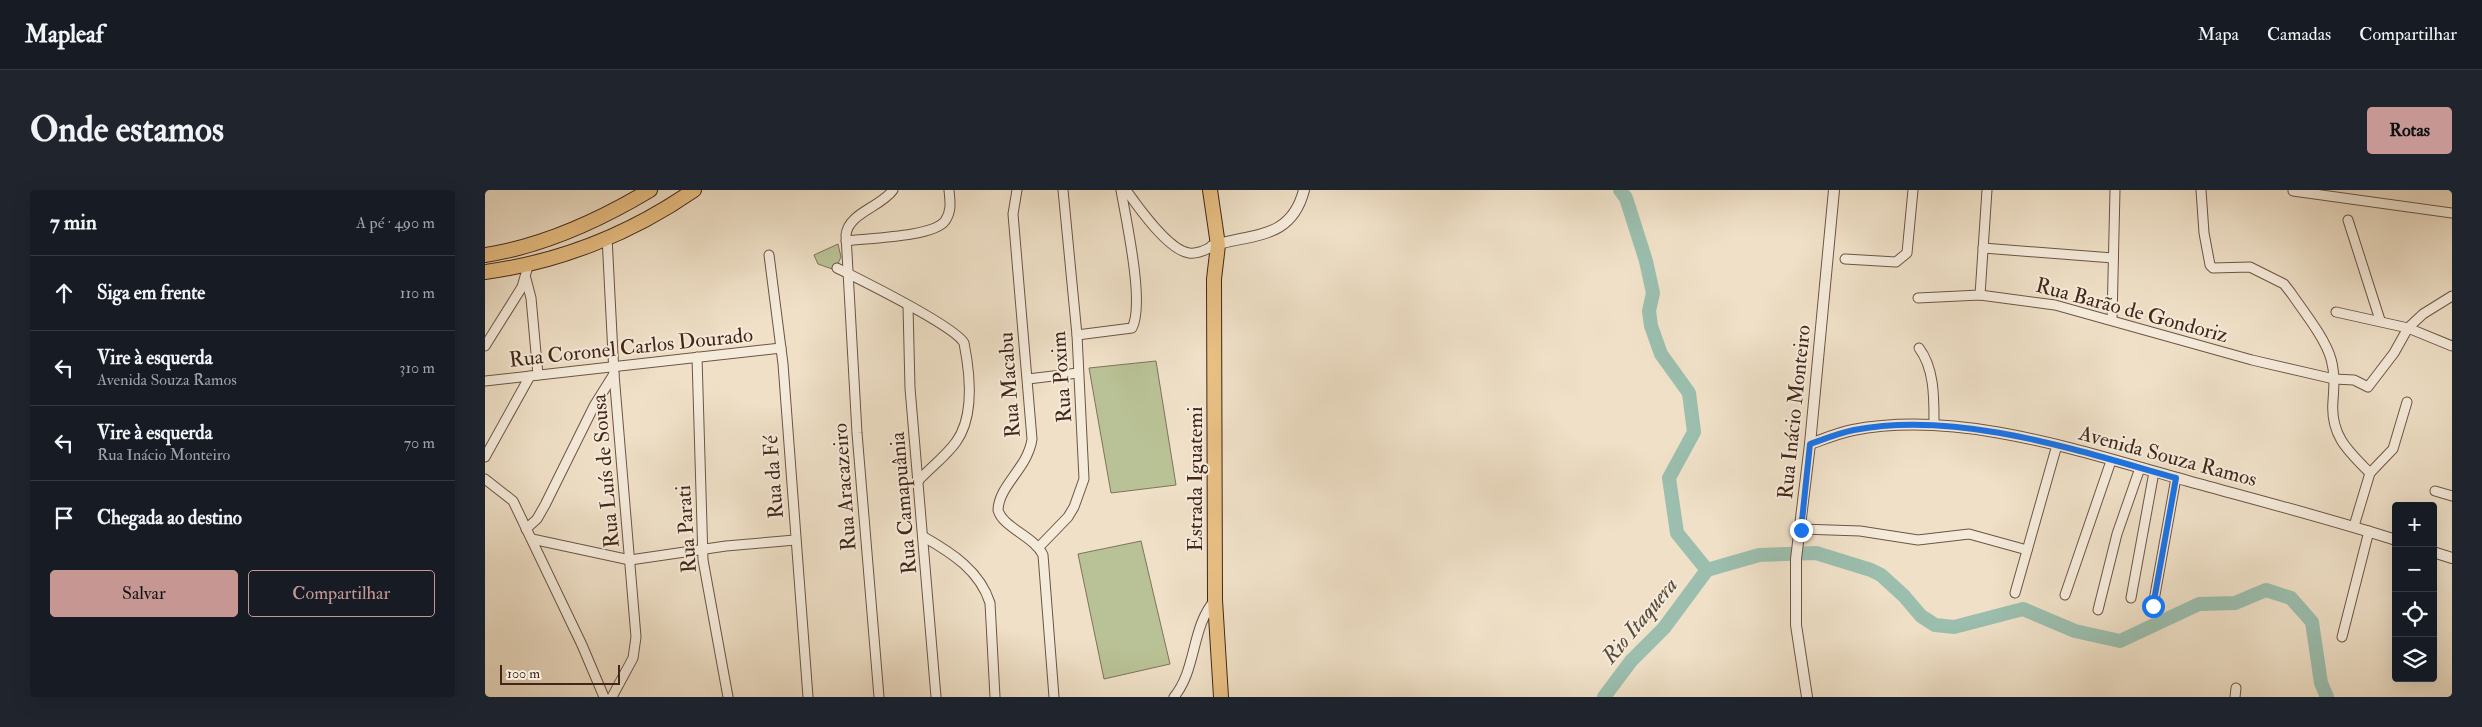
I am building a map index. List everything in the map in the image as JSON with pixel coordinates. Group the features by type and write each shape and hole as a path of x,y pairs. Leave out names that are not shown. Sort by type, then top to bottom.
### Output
{"main road":[{"path":"485,255 552,237 609,213 650,190"},
{"path":"485,272 527,272 557,256 590,245 657,214 694,190"},
{"path":"1201,190 1214,246"},
{"path":"1210,190 1214,246"},
{"path":"590,245 586,238 587,231 609,213"},
{"path":"552,237 560,243 557,256"},
{"name":"Estrada Iguatemi","path":"1214,246 1215,600 1221,697"}],"street":[{"path":"893,190 883,201 850,222 846,231 846,241 922,232 940,226 950,212 949,190"},
{"name":"Rua Macabu","path":"1017,190 1013,214 1032,429 1031,451 1001,498 998,510 1004,520 1039,547"},
{"name":"Rua Poxim","path":"1039,547 1062,525 1074,507 1084,479 1077,335 1063,190"},
{"path":"1077,335 1132,328 1137,316 1121,190"},
{"path":"1126,190 1163,236 1181,250 1195,253 1214,246 1255,238 1281,226 1290,218 1301,192"},
{"name":"Rua Inácio Monteiro","path":"1807,697 1797,625 1796,559 1810,444 1834,190"},
{"path":"1845,259 1896,262 1904,258 1907,253 1913,190"},
{"path":"1980,296 1987,190"},
{"path":"2111,320 2115,190"},
{"path":"2201,190 2204,232 2210,265 2213,268 2250,267 2284,284 2328,350 2334,379 2333,426 2344,446 2370,473"},
{"path":"2293,191 2452,213"},
{"path":"2348,220 2380,320"},
{"name":"Rua Luís de Sousa","path":"607,237 614,370 636,649 612,697"},
{"name":"Rua Aracazeiro","path":"846,241 857,433 879,697"},
{"path":"1983,248 2113,258"},
{"name":"Rua da Fé","path":"769,255 781,348 808,697"},
{"path":"837,268 908,306 963,340 969,413 959,438 918,481"},
{"path":"485,346 527,272"},
{"path":"485,457 534,375 531,298 527,272"},
{"name":"Rua Barão de Gondoriz","path":"1918,298 1980,296 2040,302 2252,360 2334,379 2354,380 2368,387 2394,353 2408,328"},
{"path":"2408,328 2423,314 2452,296"},
{"name":"Rua Camapuânia","path":"908,306 910,388 936,697"},
{"path":"2336,312 2380,320 2408,328 2452,346"},
{"name":"Rua Coronel Carlos Dourado","path":"485,381 534,375 614,370 781,348"},
{"path":"1919,348 1925,356 1930,371 1934,425"},
{"name":"Rua Parati","path":"697,358 703,549 710,604 728,697"},
{"path":"526,529 537,519 545,505 614,370"},
{"path":"1028,379 1078,373"},
{"path":"2353,526 2370,473 2393,449 2407,402"},
{"name":"Avenida Souza Ramos","path":"1810,444 1855,430 1934,425 2057,445 2353,526 2392,539"},
{"path":"2015,593 2057,445"},
{"path":"2065,594 2111,461"},
{"path":"2098,610 2117,534 2140,468"},
{"path":"2131,598 2155,472"},
{"path":"2153,606 2176,478"},
{"path":"485,479 513,501 586,653 604,697"},
{"path":"2435,491 2452,496"},
{"path":"1801,530 1860,531 1918,540 1969,534 2027,550"},
{"path":"2341,637 2369,531"},
{"path":"924,537 967,566 987,593 990,604 995,697"},
{"path":"532,540 630,560 703,549 795,540"},
{"path":"1039,547 1045,563 1054,697"},
{"path":"2437,553 2452,558"},
{"path":"1174,697 1187,672 1205,616 1215,600"}],"green space":[{"path":"838,244 841,257 835,270 818,264 814,255"},
{"path":"1156,361 1176,485 1111,493 1089,368"},
{"path":"1141,541 1170,664 1104,679 1078,554"}],"waterway":[{"path":"1620,190 1626,198 1646,261 1653,293 1649,311 1651,326 1661,354 1689,393 1694,432 1669,478 1677,533 1707,570"},
{"path":"1707,570 1759,555 1816,553 1871,570 1881,575 1904,596 1921,616 1935,625 1954,627 2023,609 2075,631 2120,641 2199,604 2235,603 2266,590 2291,598 2312,622 2321,683 2327,697"},
{"name":"Rio Itaquera","path":"1604,697 1631,661 1664,628 1707,570"}],"route":[{"path":"1801,530 1810,444 1842,433 1873,428 1934,425 2057,445 2176,478 2153,606"}]}
